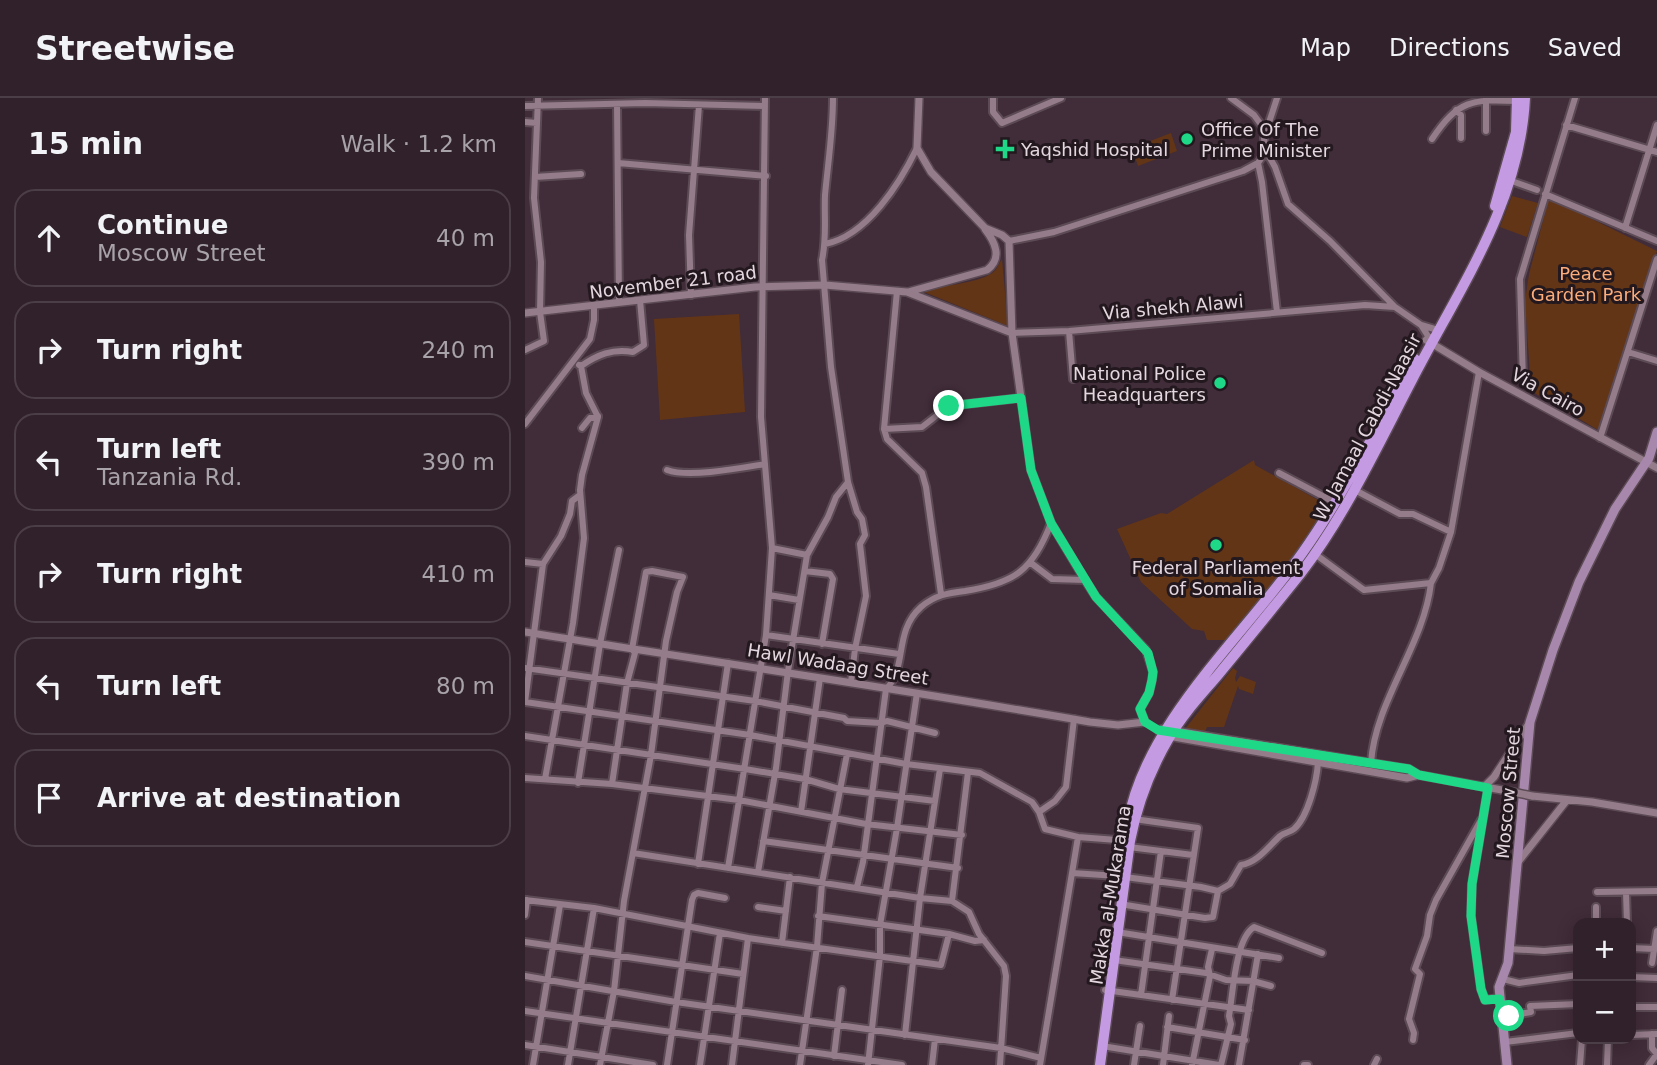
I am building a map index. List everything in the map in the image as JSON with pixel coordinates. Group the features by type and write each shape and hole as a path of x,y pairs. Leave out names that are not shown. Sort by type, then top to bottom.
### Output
{"highway":[{"name":"W. Jamaal Cabdi-Naasir","path":"1166,733 1315,554 1334,502 1355,470 1492,229 1522,136 1521,99"},
{"name":"W. Jamaal Cabdi-Naasir","path":"1226,658 1353,489 1431,336"},
{"name":"Makka al-Mukarama","path":"1097,1065 1128,843 1134,819 1166,733"},
{"name":"Makka al-Mukarama","path":"1128,843 1129,814 1142,774 1166,733"},
{"name":"Makka al-Mukarama","path":"1097,1065 1114,960 1122,877"}],"main road":[{"name":"Moscow Street","path":"1507,1065 1499,987 1509,949 1530,722 1579,582 1605,526 1650,458 1657,432"}],"street":[{"path":"525,350 544,341 540,312 541,261 534,198 538,98"},
{"path":"833,98 823,260 831,367 848,482 865,535 860,544 866,596 851,682"},
{"path":"825,244 838,242 876,212 901,181 917,148 919,98"},
{"path":"993,98 993,112 1002,123 1061,98"},
{"path":"1231,98 1254,115 1265,130 1276,107 1277,98"},
{"path":"1523,381 1520,279 1575,98"},
{"path":"1432,139 1445,120 1468,103 1521,99"},
{"path":"1486,100 1486,131"},
{"path":"525,106 575,101 646,101 699,105 721,101 765,102 761,417 772,548 766,635 728,868"},
{"path":"612,102 618,163 619,302"},
{"path":"691,295 689,234 699,105"},
{"path":"1456,110 1461,115 1461,138"},
{"path":"525,122 537,122"},
{"path":"1566,125 1653,151"},
{"path":"1625,228 1653,151 1657,125"},
{"name":"Via Cairo","path":"1265,130 1263,138 1266,151 1288,204 1330,241 1395,306 1479,372 1600,438 1650,458 1657,468"},
{"path":"907,292 977,274 993,266 997,260 993,239 931,172 917,148"},
{"path":"985,228 1009,241 1025,239 1103,217 1243,171 1258,163 1266,151"},
{"path":"618,163 766,176"},
{"path":"1258,163 1277,312"},
{"path":"535,177 581,174"},
{"path":"1508,180 1537,190"},
{"path":"1545,194 1657,241"},
{"path":"525,198 534,198"},
{"path":"1009,241 1011,333 1031,470 1051,523 1085,580 1103,604 1146,650 1153,675 1149,693 1140,709 1145,722 1166,733 1318,762 1371,763 1409,769 1419,775 1486,788 1657,813"},
{"path":"1600,438 1657,259"},
{"name":"November 21 road","path":"525,313 763,287 825,285 907,292"},
{"path":"897,291 884,429 887,439 922,473 941,594"},
{"path":"907,292 1011,333"},
{"path":"577,364 604,353 619,350 633,352 644,345 640,300"},
{"name":"Via shekh Alawi","path":"1011,333 1069,331 1365,305 1395,306"},
{"path":"525,424 577,364 593,332 594,307"},
{"path":"1069,331 1073,379"},
{"path":"1627,352 1657,361"},
{"path":"545,779 554,741 584,538 584,513 580,495 582,475 599,416 586,393 577,364"},
{"path":"1371,763 1377,731 1407,660 1428,600 1431,583 1437,574 1451,532 1479,372"},
{"path":"884,429 922,426 949,406 1021,398"},
{"path":"582,428 590,418 599,416"},
{"path":"667,470 677,473 765,464"},
{"path":"1279,473 1334,502"},
{"path":"758,872 807,555 836,497 848,482"},
{"path":"1353,489 1400,514 1413,514 1451,532"},
{"path":"580,495 572,501 561,536 543,564 535,634 527,668 525,702 750,735 906,764 980,773 1032,802 1039,812 1045,830 1193,855"},
{"path":"857,887 886,689 892,682 906,626 911,617 941,594 998,585 1013,577 1031,563 1041,549 1051,523"},
{"path":"772,548 807,555"},
{"path":"578,783 594,678 619,550"},
{"path":"1315,554 1364,590 1431,583"},
{"path":"525,562 543,564"},
{"path":"1031,563 1052,579 1085,580"},
{"path":"805,571 830,574 833,579 822,644"},
{"path":"601,1061 651,755 670,617 683,578 646,572 637,611 632,649 635,653 627,682 612,784"},
{"path":"769,595 799,600"},
{"name":"Hawl Wadaag Street","path":"525,632 664,655 788,671 1108,724 1145,722"},
{"path":"766,635 899,654"},
{"path":"698,864 728,663"},
{"path":"527,668 755,701 847,721 887,721 935,733"},
{"path":"801,812 813,712 820,678"},
{"path":"868,1063 880,957 880,925 917,693"},
{"path":"1039,812 1055,801 1066,787 1074,719"},
{"path":"1499,999 1485,1000 1481,989 1471,916 1472,884 1486,788 1530,722"},
{"path":"1166,733 1335,761 1407,778 1419,775"},
{"path":"525,736 805,779 839,789 935,801"},
{"path":"800,1065 817,947 818,916 847,754"},
{"path":"1072,873 1122,877 1218,891 1230,884 1241,865 1248,864 1283,833 1294,828 1310,802 1317,780 1318,762"},
{"path":"905,1035 920,898 940,769"},
{"path":"952,901 968,772"},
{"path":"525,778 612,784 739,800 834,819 962,835"},
{"path":"1518,863 1567,800"},
{"path":"1134,819 1198,828 1198,843 1193,855 1178,969 1171,1000"},
{"path":"1413,1040 1414,1033 1409,1019 1420,974 1415,969 1427,936 1430,915 1481,820"},
{"path":"525,976 676,1002 1001,1048 1041,1062 1078,837"},
{"path":"764,841 958,868"},
{"path":"1141,995 1161,851"},
{"path":"633,853 952,901 969,912 983,940 1004,966 1006,976 1000,1065"},
{"path":"782,943 790,877"},
{"path":"1120,904 1184,916 1213,917 1218,891"},
{"path":"1597,892 1657,891"},
{"path":"1626,892 1627,918"},
{"path":"667,1065 694,895 698,893 725,898"},
{"path":"525,915 526,900 594,908 748,938 941,965 949,934"},
{"path":"533,1065 560,905"},
{"path":"758,906 786,911"},
{"path":"1596,907 1596,918"},
{"path":"568,1065 594,908"},
{"path":"818,916 949,934 975,941 983,940"},
{"path":"1102,1046 1193,1063 1220,1065 1231,1024 1229,1016 1239,952 1249,930 1254,927 1322,953"},
{"path":"1652,963 1657,931"},
{"path":"1117,932 1279,958"},
{"path":"700,1065 720,933"},
{"path":"733,1065 748,938"},
{"path":"525,942 743,974"},
{"path":"1509,949 1544,951 1573,948"},
{"path":"1636,948 1655,948"},
{"path":"1193,1063 1210,976 1207,967 1212,949"},
{"path":"1239,1065 1258,954"},
{"path":"1114,960 1271,986"},
{"path":"1503,979 1519,983 1573,976"},
{"path":"1636,977 1657,978"},
{"path":"834,1056 842,990"},
{"path":"1107,991 1249,1010"},
{"path":"1502,1017 1531,1012 1530,1006 1573,1004"},
{"path":"1636,1007 1657,1007"},
{"path":"525,1011 868,1063 902,1065"},
{"path":"1163,1065 1169,1016"},
{"path":"1134,1065 1140,1026"},
{"path":"1167,1027 1245,1040"},
{"path":"1504,1042 1573,1034"},
{"path":"1636,1035 1655,1034 1651,1048 1657,1054 1649,1065"},
{"path":"932,1065 935,1039"},
{"path":"1580,1065 1582,1044"},
{"path":"1607,1065 1608,1044"},
{"path":"525,1045 570,1052 601,1061 653,1065"}],"green space":[{"path":"1171,133 1177,151 1138,166 1132,148"},
{"path":"1512,196 1538,203 1527,237 1500,227"},
{"name":"Peace Garden Park","path":"1549,198 1657,251 1600,431 1531,391 1525,301 1529,274"},
{"path":"1002,259 1008,326 919,290 968,282 986,276 995,270"},
{"path":"739,314 745,412 660,420 654,319"},
{"path":"1254,460 1255,465 1327,505 1287,565 1229,640 1207,640 1204,631 1192,629 1141,582 1117,529 1161,513 1167,514"},
{"path":"1233,668 1237,671 1236,682 1240,676 1256,682 1253,694 1239,689 1238,686 1224,727 1207,727 1205,732 1185,729"}],"place":[{"name":"Office Of The Prime Minister","path":"1187,139"},
{"name":"Yaqshid Hospital","path":"1005,149"},
{"name":"National Police Headquarters","path":"1220,383"},
{"name":"Federal Parliament of Somalia","path":"1216,545"}],"route":[{"path":"949,406 1021,398 1031,470 1051,523 1096,597 1148,653 1153,675 1149,693 1140,709 1145,722 1158,730 1409,769 1419,775 1488,788 1472,884 1471,916 1481,989 1485,1000 1499,999 1502,1017 1509,1016"}]}
